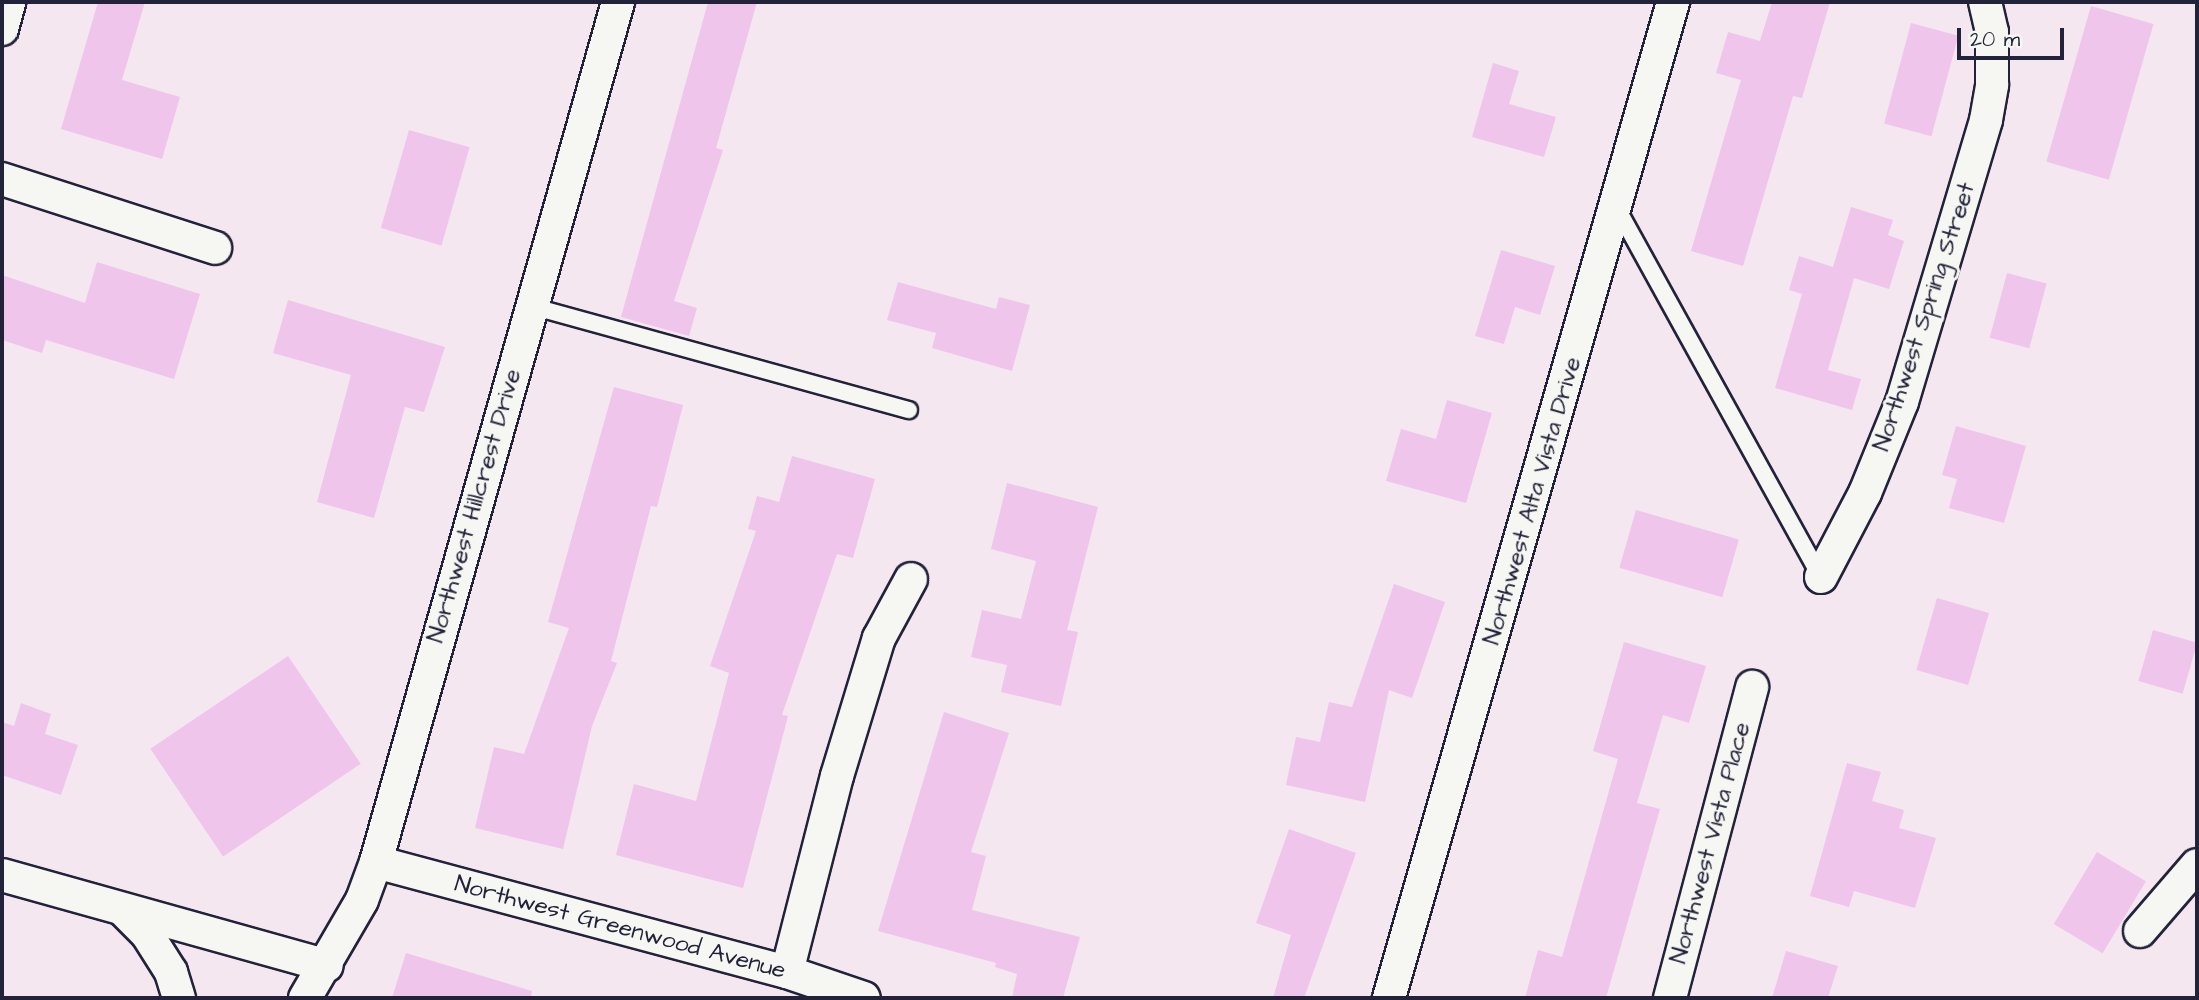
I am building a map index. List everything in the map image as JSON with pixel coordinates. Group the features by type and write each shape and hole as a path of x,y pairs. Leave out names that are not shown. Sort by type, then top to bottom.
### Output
{"street":[{"path":"2,29 9,2"},
{"name":"Northwest Hillcrest Drive","path":"305,998 327,966 362,900 376,862 618,2"},
{"name":"Northwest Alta Vista Drive","path":"1389,998 1673,2"},
{"name":"Northwest Spring Street","path":"1821,577 1865,494 1902,402 1986,120 1993,32 1985,2"},
{"path":"2,179 215,248"},
{"path":"787,972 837,776 879,638 911,579"},
{"name":"Northwest Vista Place","path":"1670,998 1752,687"},
{"name":"Northwest Greenwood Avenue","path":"376,862 787,972 864,998"},
{"path":"2140,931 2197,865"},
{"path":"2,875 125,912 327,966"},
{"path":"125,912 146,934 171,972 179,998"}],"lane":[{"name":"Northwest Spring Street","path":"1616,208 1821,577"},
{"path":"531,306 909,410"}],"building":[{"path":"98,2 145,2 122,80 180,97 162,159 61,129"},
{"path":"708,2 757,2 716,148 723,150 674,301 697,308 689,336 621,317"},
{"path":"1772,2 1830,2 1802,98 1793,96 1743,266 1691,251 1741,80 1716,73 1728,32 1760,41"},
{"path":"2091,6 2153,24 2109,180 2046,162"},
{"path":"1911,23 1958,36 1931,136 1884,123"},
{"path":"1493,63 1519,71 1509,104 1556,117 1544,157 1472,137"},
{"path":"409,130 470,147 441,245 381,228"},
{"path":"1851,207 1893,220 1888,235 1904,241 1889,289 1854,278 1828,370 1861,379 1852,410 1775,388 1802,294 1789,290 1799,256 1833,267"},
{"path":"1501,250 1555,266 1540,315 1515,307 1504,344 1475,336"},
{"path":"97,262 200,294 174,379 46,340 42,353 2,340 2,275 85,303"},
{"path":"2007,273 2047,284 2029,348 1990,338"},
{"path":"898,282 996,309 999,297 1030,305 1012,371 932,348 936,333 887,320"},
{"path":"288,300 445,347 424,412 405,407 374,518 317,502 351,375 273,353"},
{"path":"614,387 683,405 657,507 651,506 611,661 617,663 592,726 563,849 475,828 494,747 524,754 569,628 548,622"},
{"path":"1447,400 1492,413 1466,503 1386,481 1401,429 1436,439"},
{"path":"1956,426 2026,446 2004,523 1949,508 1957,479 1942,475"},
{"path":"792,456 875,479 853,558 837,554 782,715 788,716 743,888 616,855 634,784 696,801 729,673 710,666 756,531 748,529 757,496 779,502"},
{"path":"1007,483 1098,507 1067,630 1078,632 1061,706 1001,692 1007,665 971,657 982,610 1021,619 1036,561 991,549"},
{"path":"1636,510 1739,539 1722,597 1619,568"},
{"path":"1394,584 1445,602 1412,698 1389,690 1365,802 1286,785 1296,737 1320,742 1329,702 1352,707"},
{"path":"1937,598 1989,613 1968,685 1916,670"},
{"path":"2153,630 2197,643 2183,694 2138,681"},
{"path":"1624,642 1706,666 1689,723 1663,715 1637,803 1660,809 1606,998 1525,998 1538,950 1562,957 1618,759 1593,751"},
{"path":"288,656 361,764 223,857 150,749"},
{"path":"21,703 51,714 45,734 78,745 61,795 2,775 2,722 14,726"},
{"path":"944,712 1009,733 971,852 986,856 972,910 1080,937 1063,998 1012,998 1017,974 995,967 996,963 878,931"},
{"path":"1847,763 1881,772 1872,801 1904,810 1899,828 1936,838 1915,908 1854,891 1849,907 1810,896"},
{"path":"1289,829 1356,853 1304,998 1273,998 1291,935 1256,923"},
{"path":"2097,852 2146,881 2103,953 2054,924"},
{"path":"1786,951 1838,966 1828,998 1772,998"},
{"path":"406,953 532,991 531,998 392,998"}]}
